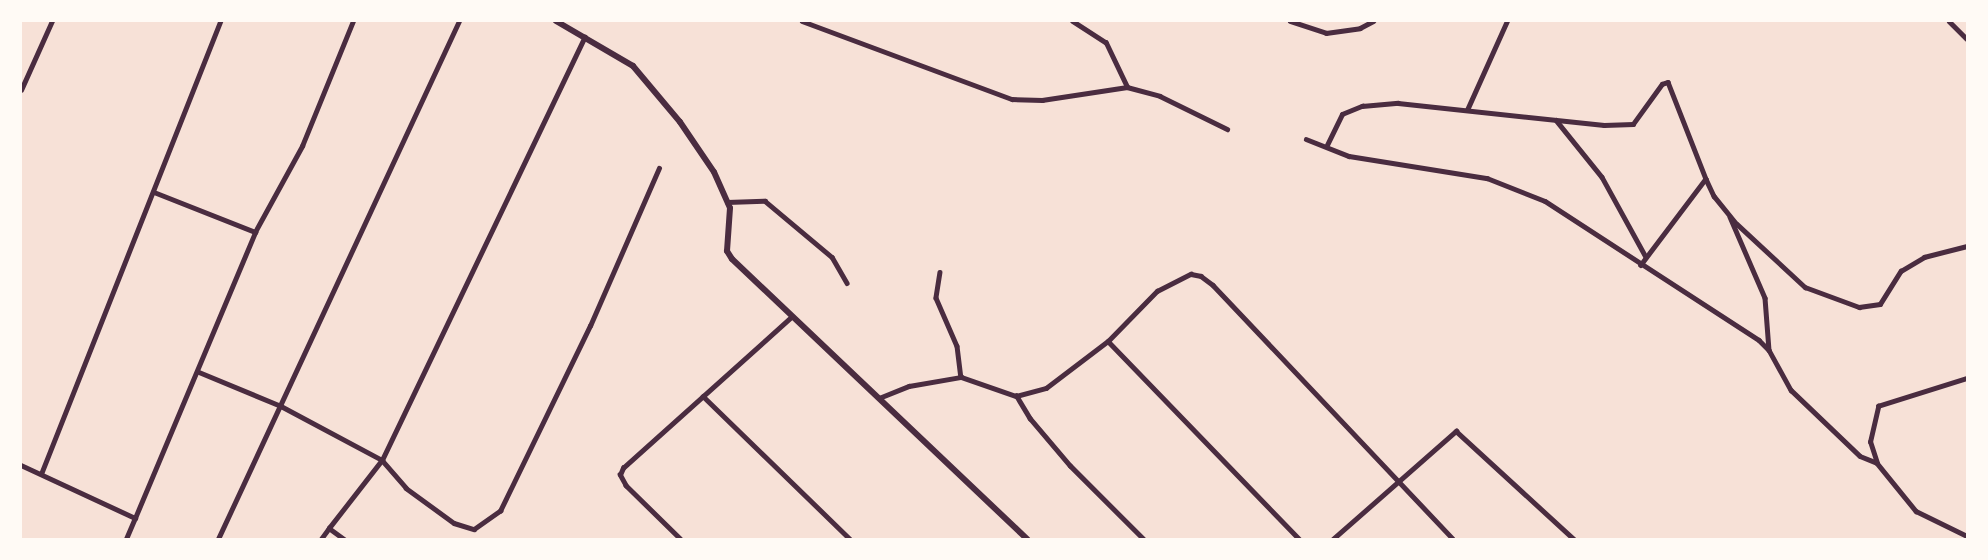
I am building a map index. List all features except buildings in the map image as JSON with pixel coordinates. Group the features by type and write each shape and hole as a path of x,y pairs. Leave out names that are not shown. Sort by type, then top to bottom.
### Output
{"street":[{"path":"21,90 52,21"},
{"path":"41,474 220,21"},
{"path":"126,539 199,372 255,232 302,146 353,21"},
{"path":"218,539 281,405 384,174 459,21"},
{"path":"556,21 586,35 633,66 680,122 714,172 727,202 732,217 727,252 791,317 1027,539"},
{"path":"802,21 1012,99 1053,99 1127,87 1160,96 1227,129"},
{"path":"1072,21 1106,43 1127,87"},
{"path":"1290,21 1326,33 1360,28 1373,21"},
{"path":"1467,110 1507,21"},
{"path":"1949,21 1967,39"},
{"path":"321,539 382,460 586,35"},
{"path":"1327,145 1342,114 1362,106 1398,103 1556,120 1633,124 1662,84 1668,82 1714,196 1729,214 1805,287 1859,307 1880,304 1901,271 1923,257 1967,246"},
{"path":"1556,120 1602,177 1646,257"},
{"path":"1306,140 1327,145 1349,156 1487,178 1530,193 1769,350"},
{"path":"199,372 281,405 382,460 406,488 454,523 474,529 500,511 590,326 659,168"},
{"path":"1641,265 1706,179"},
{"path":"154,192 255,232"},
{"path":"727,202 765,201 832,257 847,284"},
{"path":"1729,214 1766,298 1769,350 1791,390 1860,456 1877,463"},
{"path":"940,272 936,298 957,346 961,377"},
{"path":"879,398 909,386 961,377 1016,396 1046,388 1108,341 1157,291 1191,274 1201,276 1453,539"},
{"path":"680,539 626,486 620,475 638,451 791,317"},
{"path":"1108,341 1299,539"},
{"path":"1967,378 1878,406 1870,442 1877,463 1916,511 1967,536"},
{"path":"703,396 850,539"},
{"path":"1016,396 1030,418 1070,466 1143,539"},
{"path":"1334,539 1456,431 1574,539"},
{"path":"21,465 135,518"},
{"path":"329,528 344,539"}]}
